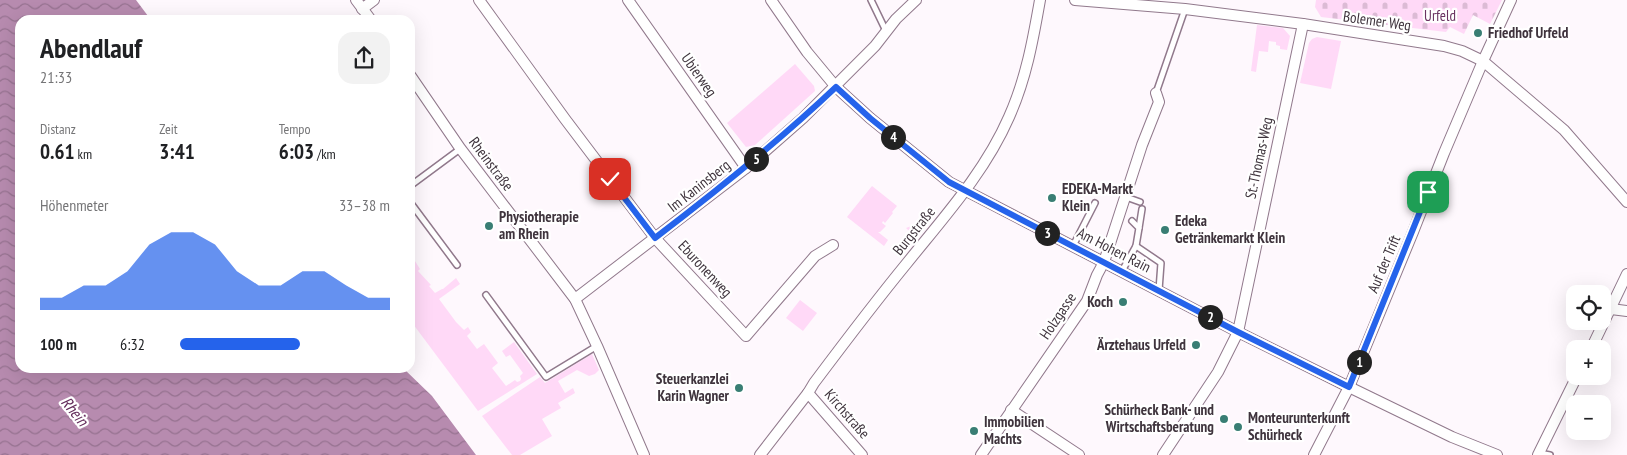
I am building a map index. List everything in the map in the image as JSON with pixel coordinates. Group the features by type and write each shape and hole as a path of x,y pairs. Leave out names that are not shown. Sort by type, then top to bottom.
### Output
{"street":[{"path":"367,15 359,4 374,0"},
{"name":"Eburonenweg","path":"479,0 655,238 746,336 816,256 833,245"},
{"name":"Ubierweg","path":"628,0 746,168"},
{"name":"Am Hohen Rain","path":"771,0 807,52 836,87 870,118 949,182 1122,270 1238,332 1452,437 1497,455"},
{"name":"Im Kaninsberg","path":"575,299 746,168 836,87 887,32 896,19 916,0"},
{"name":"Burgstraße","path":"760,455 874,304 966,190 989,156 1009,118 1022,84 1031,54 1040,0"},
{"name":"Bolemer Weg","path":"1075,0 1185,9 1302,24 1444,46 1462,51 1483,61 1564,130 1624,194 1627,202"},
{"name":"Auf der Trift","path":"1314,455 1349,387 1444,153 1511,0"},
{"name":"St.-Thomas-Weg","path":"1163,455 1218,372 1238,332 1302,24"},
{"name":"Rheinstraße","path":"415,82 460,148 575,299 644,455"},
{"name":"Holzgasse","path":"981,455 1087,301 1104,262 1142,145 1159,102 1156,93"},
{"path":"1627,274 1611,309 1627,311"},
{"path":"1542,454 1573,385"},
{"name":"Kirchstraße","path":"808,393 862,455"},
{"path":"1011,410 1079,455"}],"lane":[{"path":"871,0 887,32"},
{"path":"1156,93 1185,9"},
{"path":"415,182 460,148"},
{"path":"1126,197 1140,202"},
{"path":"1072,246 1095,203"},
{"path":"415,209 457,265"},
{"path":"1122,270 1136,246 1142,209"},
{"path":"1132,221 1139,228"},
{"path":"1136,246 1161,263 1160,290"},
{"path":"486,295 546,377 597,346"}],"green space":[{"name":"Urfeld","path":"1316,0 1502,0 1490,24 1473,15 1464,34 1450,27 1446,32 1321,17 1315,7"},
{"path":"1257,25 1283,28 1290,36 1287,50 1280,49 1276,42 1269,41 1268,52 1259,51 1256,72 1251,71"},
{"path":"1317,37 1341,41 1331,89 1300,83 1309,43"},
{"path":"795,64 814,86 815,91 755,145 746,147 727,123"},
{"path":"872,186 897,206 885,223 883,221 882,223 886,226 878,232 888,240 884,246 847,217"},
{"path":"916,224 922,230 921,233 907,251 903,252 898,248 912,231 910,232 906,228"},
{"path":"415,261 420,269 418,271 431,285 429,286 435,293 456,278 460,284 439,299 464,330 468,327 471,332 467,336 477,349 484,344 498,363 492,368 506,386 515,380 517,382 520,381 520,376 523,373 510,355 506,357 502,351 514,342 537,374 478,411 415,327"},
{"path":"800,300 817,313 803,331 786,318"},
{"path":"592,354 599,370 595,374 589,376 577,370 558,381 565,393 573,388 575,393 558,403 561,408 542,419 552,436 520,455 512,455 482,416 540,377 545,383"}],"water":[{"name":"Rhein","path":"0,0 136,0 147,15 15,15 15,373 408,373 432,396 476,455 0,455"}],"place":[{"name":"Friedhof Urfeld","path":"1478,33"},
{"name":"EDEKA-Markt Klein","path":"1052,198"},
{"name":"Physiotherapie am Rhein","path":"489,226"},
{"name":"Edeka Getränkemarkt Klein","path":"1165,230"},
{"name":"Koch","path":"1123,302"},
{"name":"Ärztehaus Urfeld","path":"1196,345"},
{"name":"Steuerkanzlei Karin Wagner","path":"739,388"},
{"name":"Schürheck Bank- und Wirtschaftsberatung","path":"1224,419"},
{"name":"Monteurunterkunft Schürheck","path":"1238,427"},
{"name":"Immobilien Machts","path":"974,431"}],"route":[{"path":"610,179 655,238 746,168 836,87 870,118 949,182 1122,270 1238,332 1349,387 1428,192"}]}
